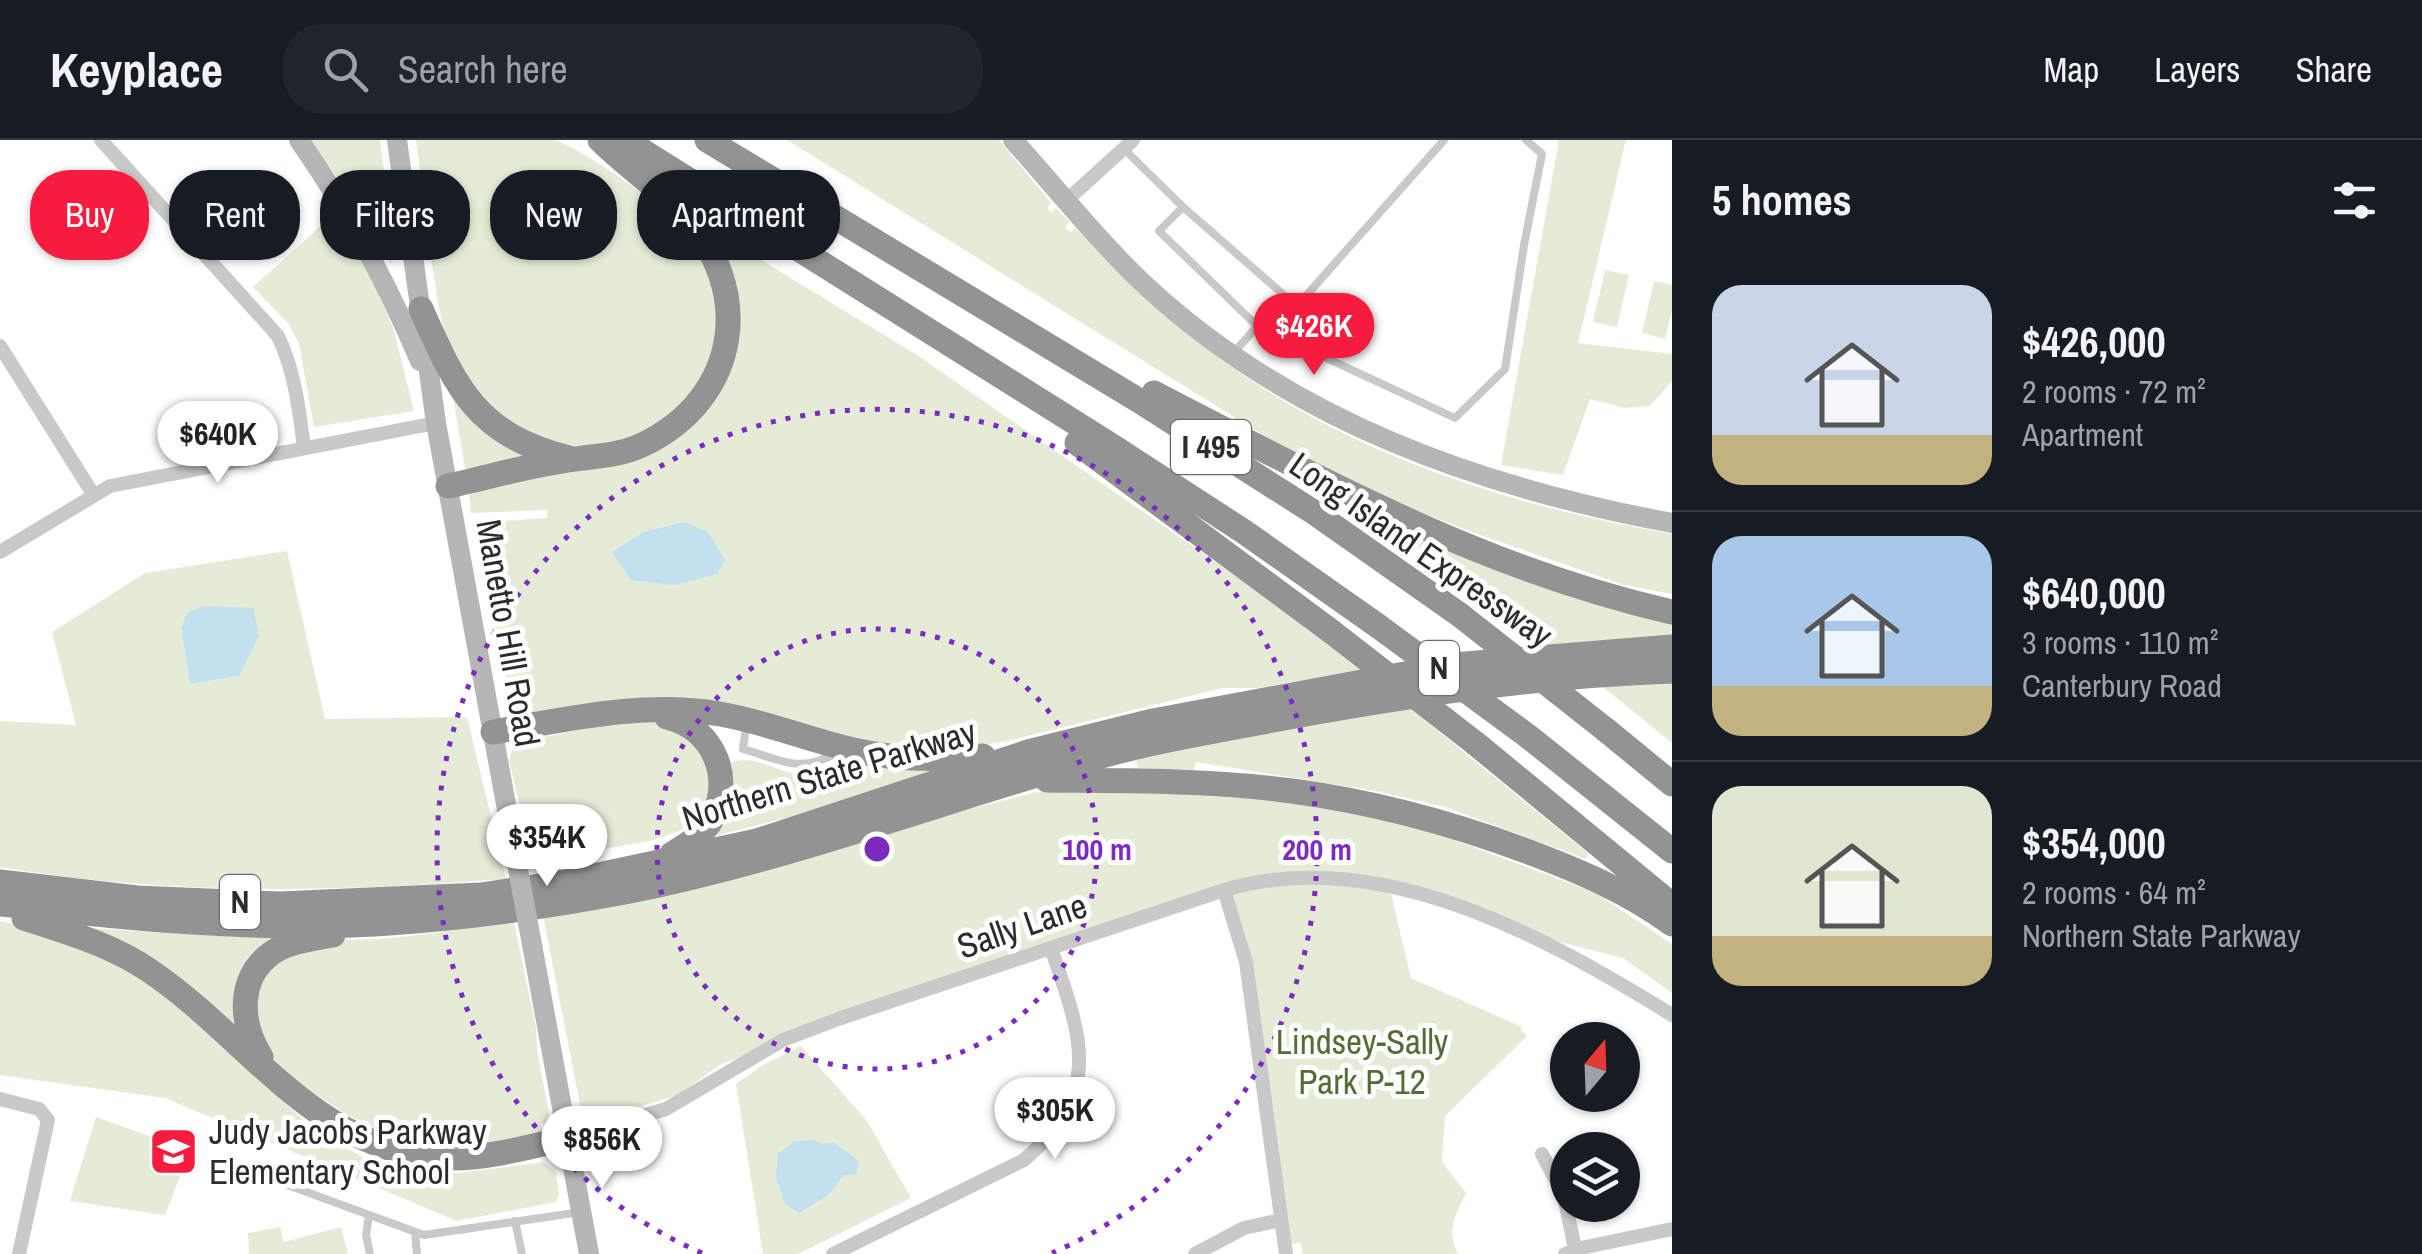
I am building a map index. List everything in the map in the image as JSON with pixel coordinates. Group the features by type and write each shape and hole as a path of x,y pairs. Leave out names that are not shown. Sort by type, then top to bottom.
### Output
{"highway":[{"path":"448,486 639,447 683,419 717,374 728,344 731,314 720,267 682,212 600,140"},
{"name":"I 495","path":"625,140 710,190 928,334 1226,520 1529,737 1672,851"},
{"name":"Long Island Expressway","path":"707,140 1138,400 1299,503 1460,616 1672,784"},
{"path":"955,290 1348,494 1436,535 1607,598 1672,612"},
{"path":"421,310 452,378 490,422 514,439 574,459"},
{"path":"928,334 1332,632 1672,905"},
{"name":"Northern State Parkway","path":"0,882 136,898 280,904 481,895 566,882 757,841 1028,752 1153,721 1453,665 1672,647"},
{"name":"Northern State Parkway","path":"0,907 253,924 372,924 470,916 627,891 751,862 1148,744 1336,708 1526,681 1672,672"},
{"path":"494,736 642,708 719,714 844,748 908,758 1028,752"},
{"path":"494,736 621,716 659,715 695,728 706,738 716,757 721,774 720,797 714,814 694,839 662,860"},
{"path":"1022,780 1218,784 1354,801 1425,817 1555,862 1611,886 1672,924"},
{"path":"0,907 95,942 147,968 298,1098 339,1128 392,1150 451,1158 567,1138"},
{"path":"268,1069 246,1026 245,996 256,969 279,949 372,924"}],"main road":[{"path":"299,140 334,189 385,279 432,387"},
{"name":"Manetto Hill Road","path":"397,140 436,424 588,1254"},
{"path":"1012,140 1146,286 1232,356 1300,399 1442,464 1500,482 1672,523"}],"street":[{"path":"101,140 278,336 297,391 304,448"},
{"path":"1066,201 1128,144"},
{"path":"0,346 93,494"},
{"path":"0,552 93,494 127,481 436,424"},
{"name":"Sally Lane","path":"567,1138 666,1109 783,1040 1224,890 1276,879 1370,883 1424,895 1558,951 1672,1015"},
{"path":"1224,890 1246,962 1286,1254"},
{"path":"833,1254 1024,1160 1049,1139 1065,1116 1079,1078 1080,1044 1052,948"},
{"path":"0,1100 46,1113 46,1139 19,1254"},
{"path":"1542,1154 1564,1196 1573,1252 1672,1230"},
{"path":"1195,1254 1244,1228 1280,1220"}],"lane":[{"path":"1128,144 1183,207 1297,306 1444,140"},
{"path":"1183,207 1159,231 1256,325 1455,418 1505,369 1542,154 1529,140"},
{"path":"1232,356 1285,296"},
{"path":"743,750 746,720"},
{"path":"716,757 743,750 804,766 816,764 844,748"},
{"path":"244,1169 424,1234 581,1212"},
{"path":"368,1215 366,1235 370,1254"},
{"path":"515,1221 522,1254"},
{"path":"415,1232 418,1254"}],"green space":[{"path":"310,140 380,140 384,170 332,170"},
{"path":"416,140 553,140 608,170 490,170 490,260 617,260 617,176 637,190 637,260 702,260 715,294 715,343 693,396 667,419 639,435 608,444 544,440 515,428 487,409 464,384 454,365 431,260 470,260 470,170 420,170"},
{"path":"787,140 999,140 1051,203 1047,208 1051,213 1056,208 1070,222 1065,227 1070,232 1075,228 1183,329 1272,394 1325,424 1437,473 1554,509 1672,534 1672,594 1624,585 1377,495 1276,443"},
{"path":"1559,140 1626,140 1578,343 1672,354 1672,381 1650,406 1624,408 1590,399 1563,475 1501,465"},
{"path":"320,227 320,260 363,260 393,327 414,411 314,427 299,344 288,323 253,287 283,260 300,260 300,245"},
{"path":"714,260 761,260 917,355 1318,633 1364,670 1259,688 1223,688 1007,741 953,750 896,750 746,712 514,720 476,523 547,518 547,510 471,513 469,493 474,488 638,456 737,341"},
{"path":"1605,270 1629,275 1617,327 1593,322"},
{"path":"1654,281 1672,285 1672,310 1665,339 1642,333"},
{"path":"450,379 529,455 471,472 465,468"},
{"path":"1365,509 1672,617 1672,635 1551,647"},
{"path":"287,551 325,719 467,717 506,879 252,889 127,883 0,867 0,721 76,725 52,632 145,573","holes":["181,629 239,676 190,684"]},
{"path":"1672,680 1672,743 1598,683"},
{"path":"1405,704 1589,854 1586,859 1445,807 1376,791 1196,762 1194,770 1138,768 1135,757"},
{"path":"654,721 709,750 713,801 692,831 687,828 535,870 509,760 512,750 520,742 609,724"},
{"path":"856,757 950,763 861,797 707,838 725,766 746,760 810,774"},
{"name":"Lindsey-Sally Park P-12","path":"1144,784 1273,793 1441,835 1596,893 1672,944 1672,993 1623,958 1500,927 1390,889 1411,978 1522,1027 1527,1036 1445,1116 1442,1162 1466,1193 1452,1231 1458,1254 1302,1254 1301,1242 1285,1245 1247,960 1227,892 721,1064 678,1095 593,1121 588,1111 582,1114 543,916 1033,793 1090,785 1092,794"},
{"path":"513,918 549,1113 547,1125 542,1123 540,1127 542,1131 508,1142 471,1147 434,1147 399,1140 343,1112 299,1082 259,1038 256,1002 264,972 301,946 328,940 429,934"},
{"path":"0,921 29,927 139,972 316,1131 361,1156 408,1172 459,1173 544,1162 556,1172 556,1202 457,1221 165,1098 0,1075"},
{"path":"90,928 213,936 289,935 266,943 237,1030"},
{"path":"801,1046 867,1121 911,1198 798,1254 763,1254 736,1084"},
{"path":"96,1117 190,1151 165,1215 70,1201"},
{"path":"280,1227 284,1242 341,1227 348,1254 249,1254 248,1233"}],"water":[{"path":"684,522 708,532 725,560 717,574 674,585 631,580 612,552 644,532"},
{"path":"203,606 253,608 259,636 239,676 190,684 181,629 187,613"},
{"path":"814,1140 823,1144 833,1142 858,1160 857,1174 844,1175 828,1195 799,1213 785,1204 776,1178 778,1154 795,1141"}],"place":[{"name":"Judy Jacobs Parkway Elementary School","path":"174,1152"}]}
